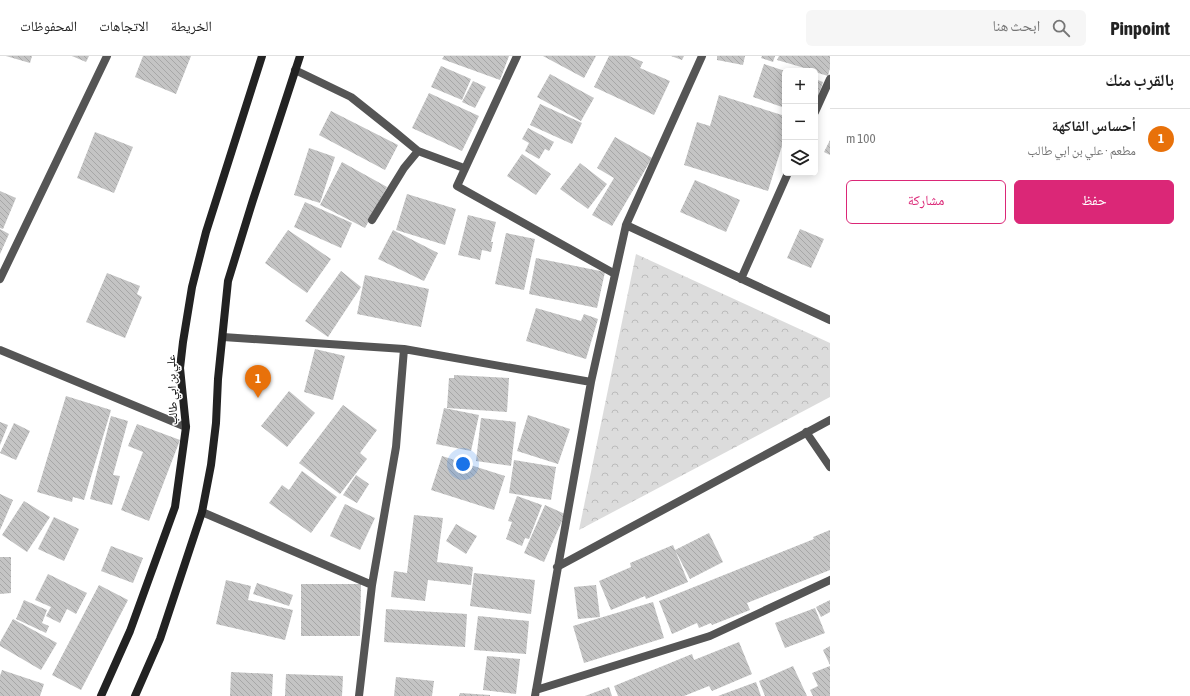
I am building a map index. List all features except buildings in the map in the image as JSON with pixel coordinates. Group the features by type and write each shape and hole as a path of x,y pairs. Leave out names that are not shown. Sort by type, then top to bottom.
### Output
{"main road":[{"name":"علي بن ابي طالب","path":"101,696 130,631 175,507 186,427 180,368 182,342 192,287 206,232 262,56"},
{"path":"135,696 160,639 202,512 211,465 216,423 218,379 228,280 300,56"}],"street":[{"path":"0,278 107,56"},
{"path":"517,56 457,186 615,274"},
{"path":"702,56 626,225 591,382 557,567 536,693 710,636 830,580"},
{"path":"295,70 351,97 418,151 464,168"},
{"path":"818,105 830,78"},
{"path":"372,220 404,168 418,151"},
{"path":"741,279 787,176"},
{"path":"626,225 830,320"},
{"path":"223,337 404,349 591,382"},
{"path":"359,696 372,585 396,447 404,349"},
{"path":"0,350 186,427"},
{"path":"557,567 830,420"},
{"path":"806,432 830,467"},
{"path":"202,512 372,585"}],"green space":[{"path":"636,254 830,343 830,397 579,530"}],"place":[{"name":"أحساس الفاكهة","path":"258,398"}]}
